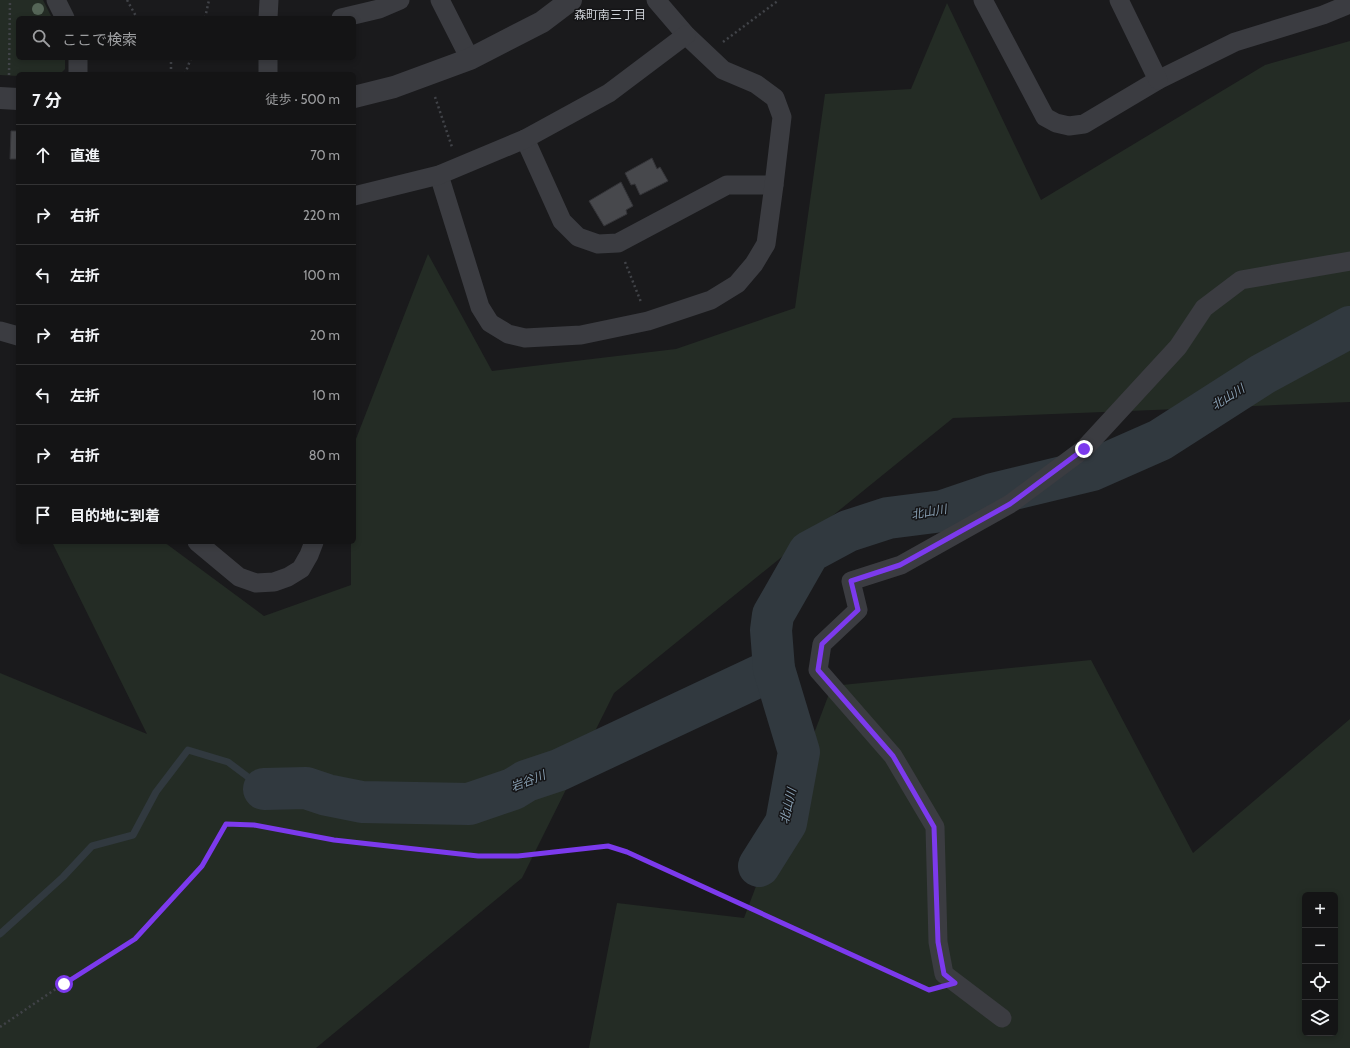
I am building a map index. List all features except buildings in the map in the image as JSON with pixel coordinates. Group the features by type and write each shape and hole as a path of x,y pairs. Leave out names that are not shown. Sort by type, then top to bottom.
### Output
{"street":[{"path":"56,0 64,16"},
{"path":"268,16 269,0"},
{"path":"349,16 379,9 400,0"},
{"path":"440,0 470,59"},
{"path":"356,97 394,88 470,59 542,22 571,0"},
{"path":"439,175 480,307 490,323 508,334 525,338 580,335 648,321 711,300 737,284 754,264 766,244 782,118 775,98 756,84 723,70 686,34 656,0"},
{"path":"983,0 1045,117 1056,123 1068,126 1084,124 1158,80 1235,42 1323,15 1345,6 1349,0"},
{"path":"1119,0 1158,80"},
{"path":"356,196 439,175 525,139 609,93 686,34"},
{"path":"78,60 78,72"},
{"path":"268,60 268,72"},
{"path":"0,98 16,99"},
{"path":"525,139 562,221 578,237 598,244 618,243 727,185 774,186"},
{"path":"1002,1018 944,974 938,942 934,827 893,756 818,670 822,644 858,610 851,581 900,565 1010,504 1084,449 1178,347 1204,308 1241,280 1350,261"},
{"path":"0,331 16,335"},
{"path":"199,544 239,577 256,583 274,582 288,577 301,569 310,555 313,544"}],"path":[{"path":"9,79 10,0"},
{"path":"127,0 136,16"},
{"path":"205,16 209,0"},
{"path":"707,55 779,0"},
{"path":"171,72 172,60"},
{"path":"186,72 189,60"},
{"path":"433,90 458,167"},
{"path":"618,243 648,321"},
{"path":"0,1027 135,939 202,866 226,824 254,825 334,840 478,856 518,856 608,846 627,852 929,990 955,983"}],"shaded area":[{"path":"0,0 43,0 51,16 16,16 16,60 65,60 65,69 62,72 16,72 16,76 0,75"},
{"path":"947,3 1041,200 1265,65 1350,41 1350,402 953,418 614,693 522,878 316,1048 0,1048 0,673 147,734 53,544 167,544 264,616 351,585 351,544 356,544 356,439 428,254 492,371 676,349 795,308 825,94 911,89"},
{"path":"1091,660 1193,853 1350,719 1350,1048 589,1048 617,903 744,918 832,686"}],"waterway":[{"name":"北山川","path":"759,866 786,823 799,752 774,669 771,630 773,615 809,552 848,531 888,518 943,511 993,494 1092,470 1160,440 1263,374 1350,327"},
{"name":"岩谷川","path":"264,789 306,788 327,795 362,802 469,804 513,789 526,781 559,770 774,669"},
{"path":"0,934 63,877 92,846 133,835 156,792 188,750 228,762 264,789"}],"district":[{"name":"森町南三丁目","path":"610,15"}],"route":[{"path":"64,984 135,939 202,866 226,824 254,825 334,840 478,856 518,856 608,846 627,852 929,990 955,983 944,974 938,942 934,827 893,756 818,670 822,644 858,610 851,581 900,565 966,527 1010,504 1084,449"}]}
